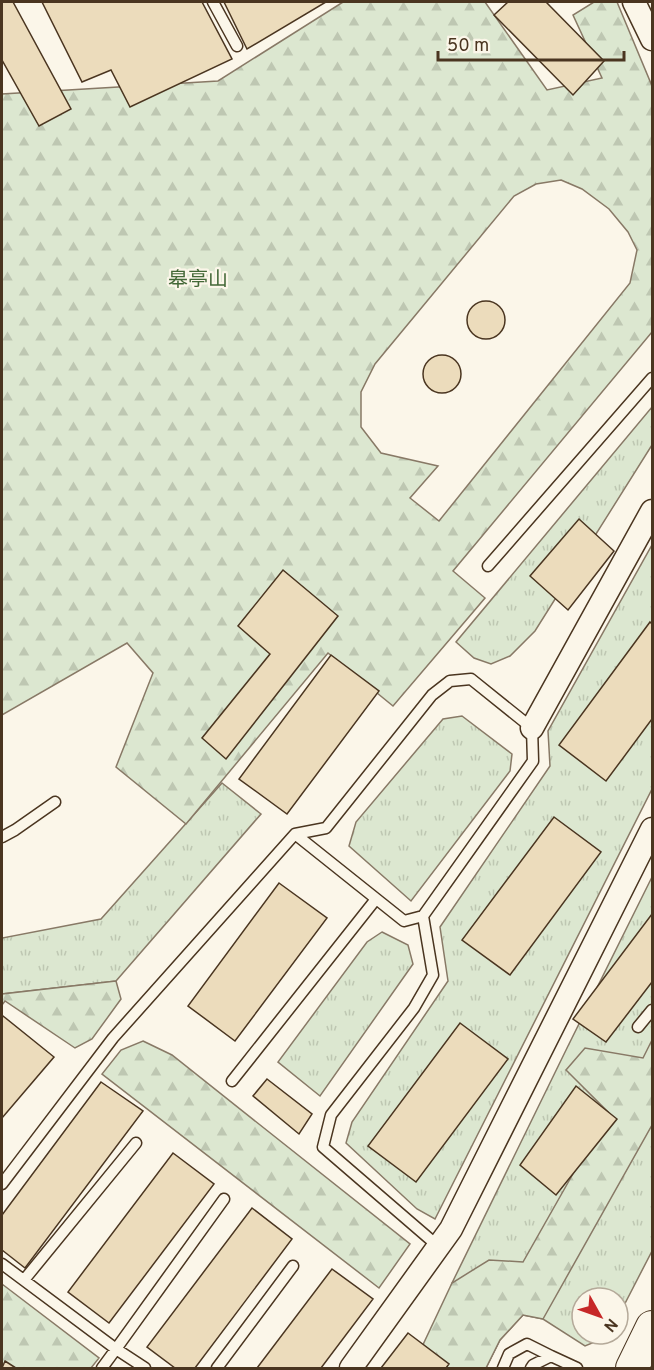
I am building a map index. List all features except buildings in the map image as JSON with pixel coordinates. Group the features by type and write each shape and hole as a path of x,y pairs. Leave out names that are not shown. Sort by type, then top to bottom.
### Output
{"main road":[{"path":"632,1368 652,1328"}],"street":[{"path":"634,2 652,39"},
{"path":"532,728 652,511"},
{"path":"351,1368 451,1229 652,829"}],"lane":[{"path":"213,2 237,46"},
{"path":"488,566 652,378"},
{"path":"2,1184 112,1038 295,834 326,828 432,695 450,681 471,679 532,728 533,761 423,916 404,921 295,834"},
{"path":"2,837 55,802"},
{"path":"232,1081 376,899"},
{"path":"423,916 433,975 414,1008 330,1115 322,1147 439,1247"},
{"path":"638,1027 652,1010"},
{"path":"24,1280 136,1143"},
{"path":"102,1368 224,1199"},
{"path":"2,1264 145,1368"},
{"path":"217,1368 293,1266"},
{"path":"503,1368 509,1354 527,1344 577,1368"},
{"path":"531,1368 551,1356"}],"green space":[{"name":"皋亭山","path":"343,2 485,2 547,90 602,78 573,15 594,2 617,2 652,86 652,332 453,571 485,598 393,706 328,653 186,824 116,767 153,673 127,643 2,715 2,94 218,81","holes":["561,180 582,189 609,209 628,232 637,250 630,283 439,521 410,498 438,466 381,453 361,427 361,392 375,364 514,196 536,184"]},
{"path":"652,407 652,445 535,631 510,656 491,664 474,658 456,642"},
{"path":"652,545 652,789 435,1219 417,1209 346,1143 352,1122 448,981 440,927 550,766 548,731"},
{"path":"462,716 512,754 510,771 411,901 349,846 356,822 443,719"},
{"path":"222,783 261,814 116,981 2,994 2,938 101,919"},
{"path":"652,877 652,1251 630,1294 630,1286 570,1286 570,1336 543,1319 523,1315 500,1340 486,1368 431,1368 452,1283"},
{"path":"382,932 408,945 413,964 320,1096 278,1062 367,942"},
{"path":"116,981 121,999 92,1039 75,1048 5,1001 2,1005 2,994"},
{"path":"652,1040 652,1125 543,1319 523,1315 500,1340 486,1368 412,1368 452,1283 489,1260 523,1262 608,1112 566,1070 585,1048 643,1058"},
{"path":"143,1041 172,1055 410,1244 379,1288 102,1074 121,1050"},
{"path":"2,1284 99,1358 91,1368 2,1368"}]}
